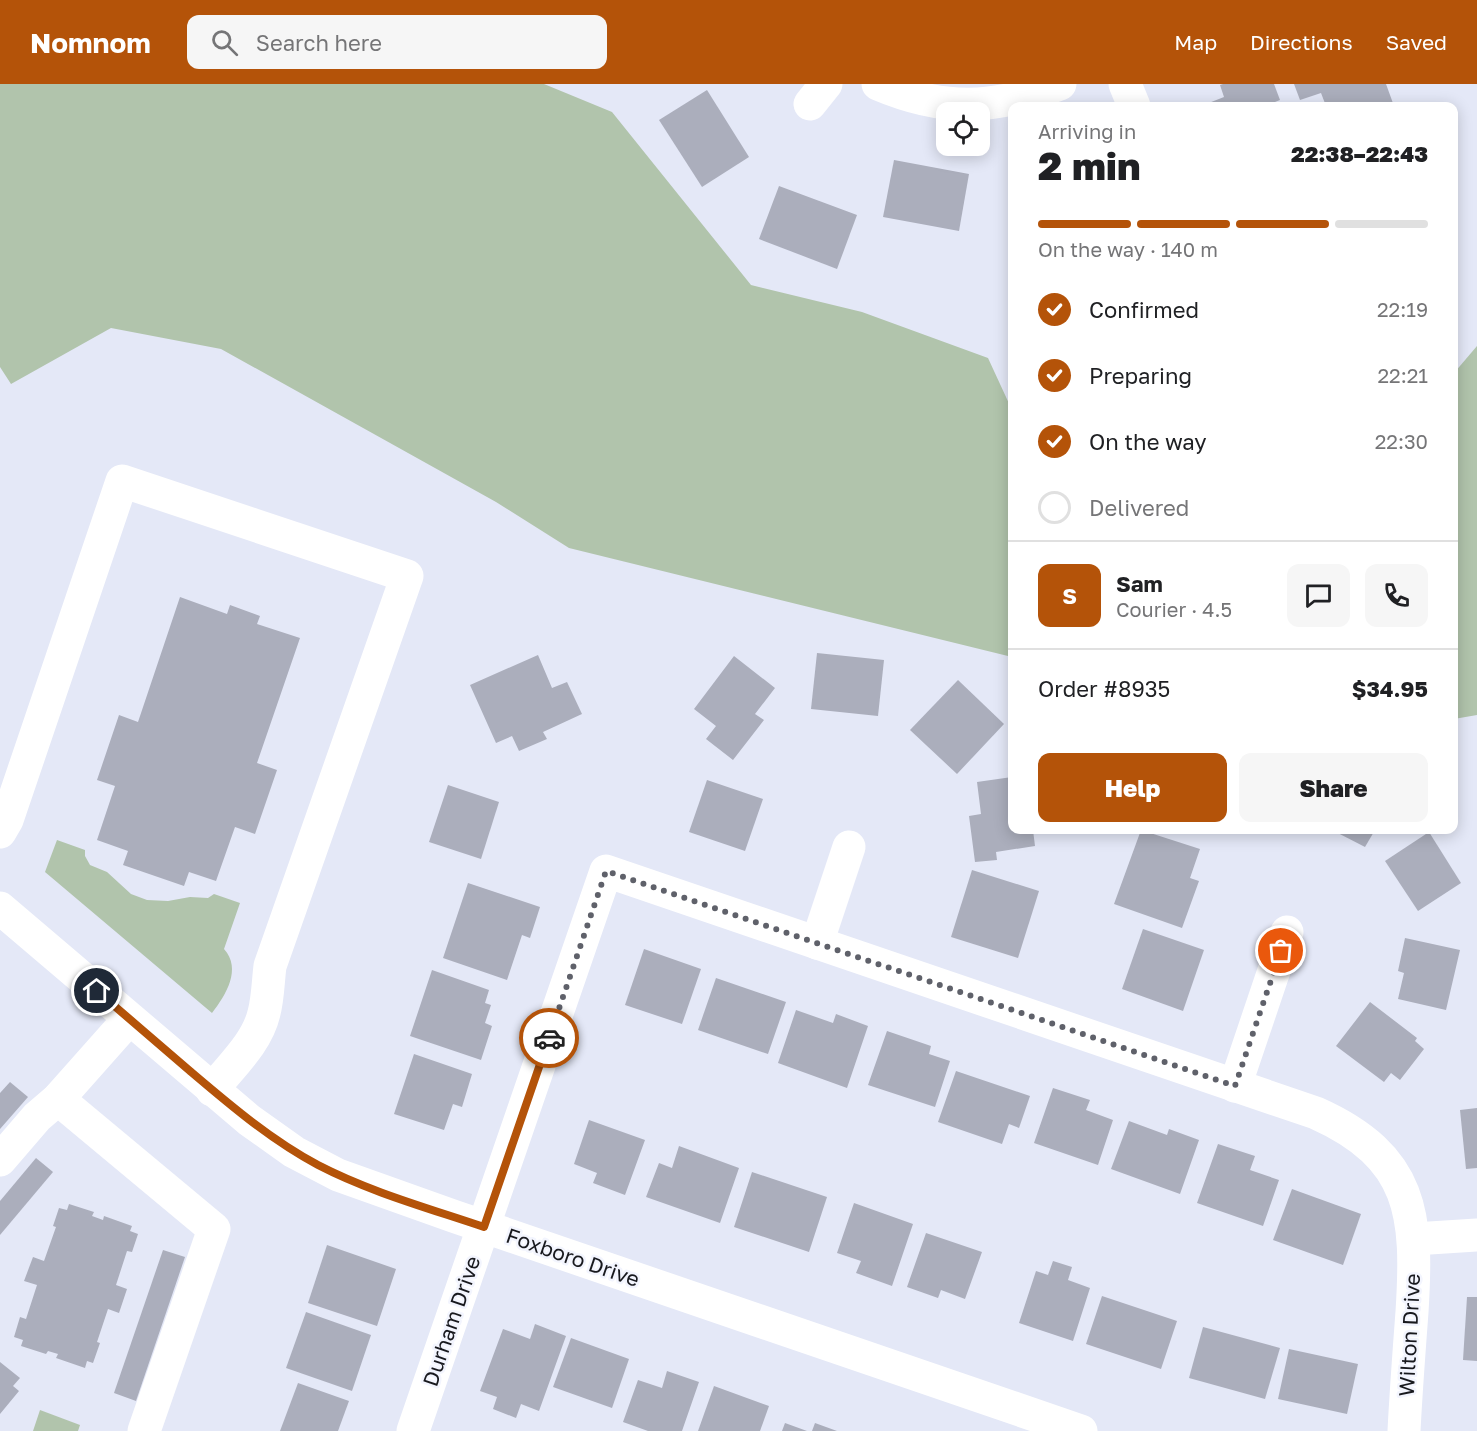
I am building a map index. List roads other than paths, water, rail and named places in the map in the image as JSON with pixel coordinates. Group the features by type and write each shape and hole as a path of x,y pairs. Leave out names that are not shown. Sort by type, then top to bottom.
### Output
{"street":[{"path":"878,84 927,100 955,104 982,104 1012,100 1060,84"},
{"path":"1125,84 1132,102"},
{"path":"0,832 7,820 122,481 407,576 270,966 264,1014 259,1028 254,1039 212,1090"},
{"path":"817,943 849,847"},
{"name":"Wilton Drive","path":"606,871 1316,1113 1337,1123 1373,1148 1399,1181 1407,1200 1414,1239 1404,1431"},
{"name":"Durham Drive","path":"413,1431 606,871"},
{"name":"Foxboro Drive","path":"0,908 212,1090 271,1137 317,1164 359,1184 1081,1431"},
{"path":"1235,1086 1287,932"},
{"path":"0,1160 37,1117 58,1099 129,1018"},
{"path":"58,1099 214,1229 144,1431"},
{"path":"1414,1239 1477,1235"}]}
